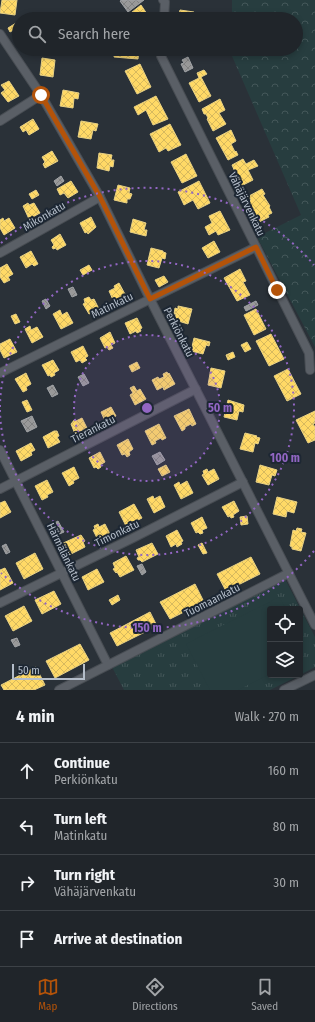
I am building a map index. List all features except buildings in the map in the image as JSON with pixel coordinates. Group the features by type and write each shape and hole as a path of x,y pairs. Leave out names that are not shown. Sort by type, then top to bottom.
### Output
{"street":[{"path":"163,0 165,2 164,12"},
{"name":"Perkiönkatu","path":"0,34 12,52"},
{"name":"Perkiönkatu","path":"15,56 41,95 100,197 315,625"},
{"name":"Vähäjärvenkatu","path":"161,56 309,353 310,370"},
{"path":"0,122 41,95"},
{"name":"Mikonkatu","path":"0,253 100,197"},
{"name":"Matinkatu","path":"0,373 256,247"},
{"name":"Tierankatu","path":"0,489 196,389"},
{"name":"Härmälänkatu","path":"0,450 108,665"},
{"name":"Timonkatu","path":"0,603 243,482"},
{"name":"Tuomaankatu","path":"59,690 289,573"},
{"path":"284,690 315,675"}],"green space":[{"path":"232,0 315,0 315,347 257,237 301,215 232,56 303,56 303,12 232,12"},
{"path":"285,579 299,606 267,606 267,678 294,678 270,690 124,690 112,667"},
{"path":"279,597 284,606 267,606 267,676 238,690 210,690 186,644"},
{"path":"303,614 315,637 315,667 303,673"}],"route":[{"path":"41,95 100,197 150,299 256,247 277,290"}]}
